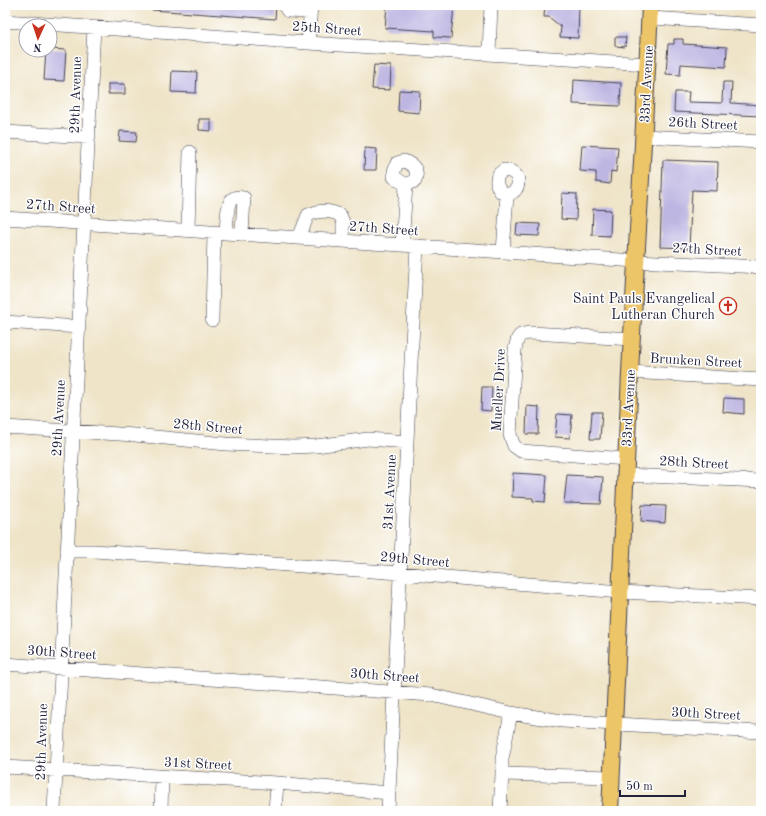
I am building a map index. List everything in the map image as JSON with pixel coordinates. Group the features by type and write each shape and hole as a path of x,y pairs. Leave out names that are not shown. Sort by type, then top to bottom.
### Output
{"main road":[{"name":"33rd Avenue","path":"610,811 630,372 650,12"}],"street":[{"path":"285,5 284,7 288,10 311,9 308,43"},
{"path":"489,54 491,5"},
{"path":"650,12 761,25"},
{"name":"25th Street","path":"5,21 308,43 647,64"},
{"name":"29th Avenue","path":"54,811 60,668 80,327 94,27"},
{"path":"5,132 89,137"},
{"name":"26th Street","path":"643,136 761,142"},
{"path":"188,230 190,152"},
{"path":"402,245 406,185"},
{"path":"504,252 507,194"},
{"path":"212,320 220,233 230,201 239,197 244,198 242,234"},
{"path":"299,238 308,215 326,210 340,215 343,222 343,241"},
{"name":"27th Street","path":"5,218 636,261 761,267"},
{"name":"31st Avenue","path":"388,811 417,246"},
{"path":"5,322 80,327"},
{"name":"Mueller Drive","path":"626,467 521,451 514,446 510,435 515,350 517,338 521,334 532,332 632,339"},
{"name":"Brunken Street","path":"630,372 761,380"},
{"name":"28th Street","path":"5,427 135,435 226,444 316,446 368,439 407,442"},
{"name":"28th Street","path":"626,467 761,480"},
{"name":"29th Street","path":"67,550 400,573 620,592 761,599"},
{"name":"30th Street","path":"5,664 431,695 511,713 562,721 761,732"},
{"path":"500,811 502,759 511,713"},
{"name":"31st Street","path":"5,767 277,783 389,793"},
{"path":"502,774 612,777"},
{"path":"161,811 162,777"},
{"path":"275,811 277,783"}],"building":[{"path":"152,5 276,5 275,19 152,10"},
{"path":"387,5 436,7 436,5 454,5 451,38 434,37 434,31 385,28"},
{"path":"545,5 579,5 578,38 560,37 561,27 549,17 544,17"},
{"path":"615,37 626,37 625,47 615,46"},
{"path":"674,39 683,39 683,44 727,47 726,67 681,64 680,75 666,74 668,44 674,44"},
{"path":"58,50 66,50 64,81 44,80 45,58 58,58"},
{"path":"374,65 391,66 390,90 372,89"},
{"path":"172,71 197,72 196,93 171,92"},
{"path":"574,80 621,83 620,106 573,104"},
{"path":"723,82 732,82 731,103 761,105 761,116 674,112 675,92 689,92 688,102 722,103"},
{"path":"108,84 125,84 125,94 108,94"},
{"path":"399,90 420,91 419,113 398,111"},
{"path":"199,119 211,119 211,131 199,130"},
{"path":"120,131 137,132 136,142 119,141"},
{"path":"582,145 618,147 616,172 611,171 610,184 596,182 596,172 580,171"},
{"path":"365,148 377,149 376,170 364,170"},
{"path":"663,160 718,162 717,191 692,190 689,248 660,247"},
{"path":"562,193 577,194 576,220 561,219"},
{"path":"593,209 611,210 610,236 592,235"},
{"path":"517,223 540,224 539,236 516,235"},
{"path":"482,387 492,387 491,411 481,410"},
{"path":"724,398 744,399 744,414 723,412"},
{"path":"527,406 539,407 538,434 526,434"},
{"path":"592,412 602,412 600,439 590,439"},
{"path":"557,414 572,415 570,438 555,437"},
{"path":"513,473 547,475 545,502 533,501 533,498 512,497"},
{"path":"567,475 603,477 601,504 564,503"},
{"path":"642,505 666,506 665,523 641,521"}],"place":[{"name":"Saint Pauls Evangelical Lutheran Church","path":"728,306"}]}
